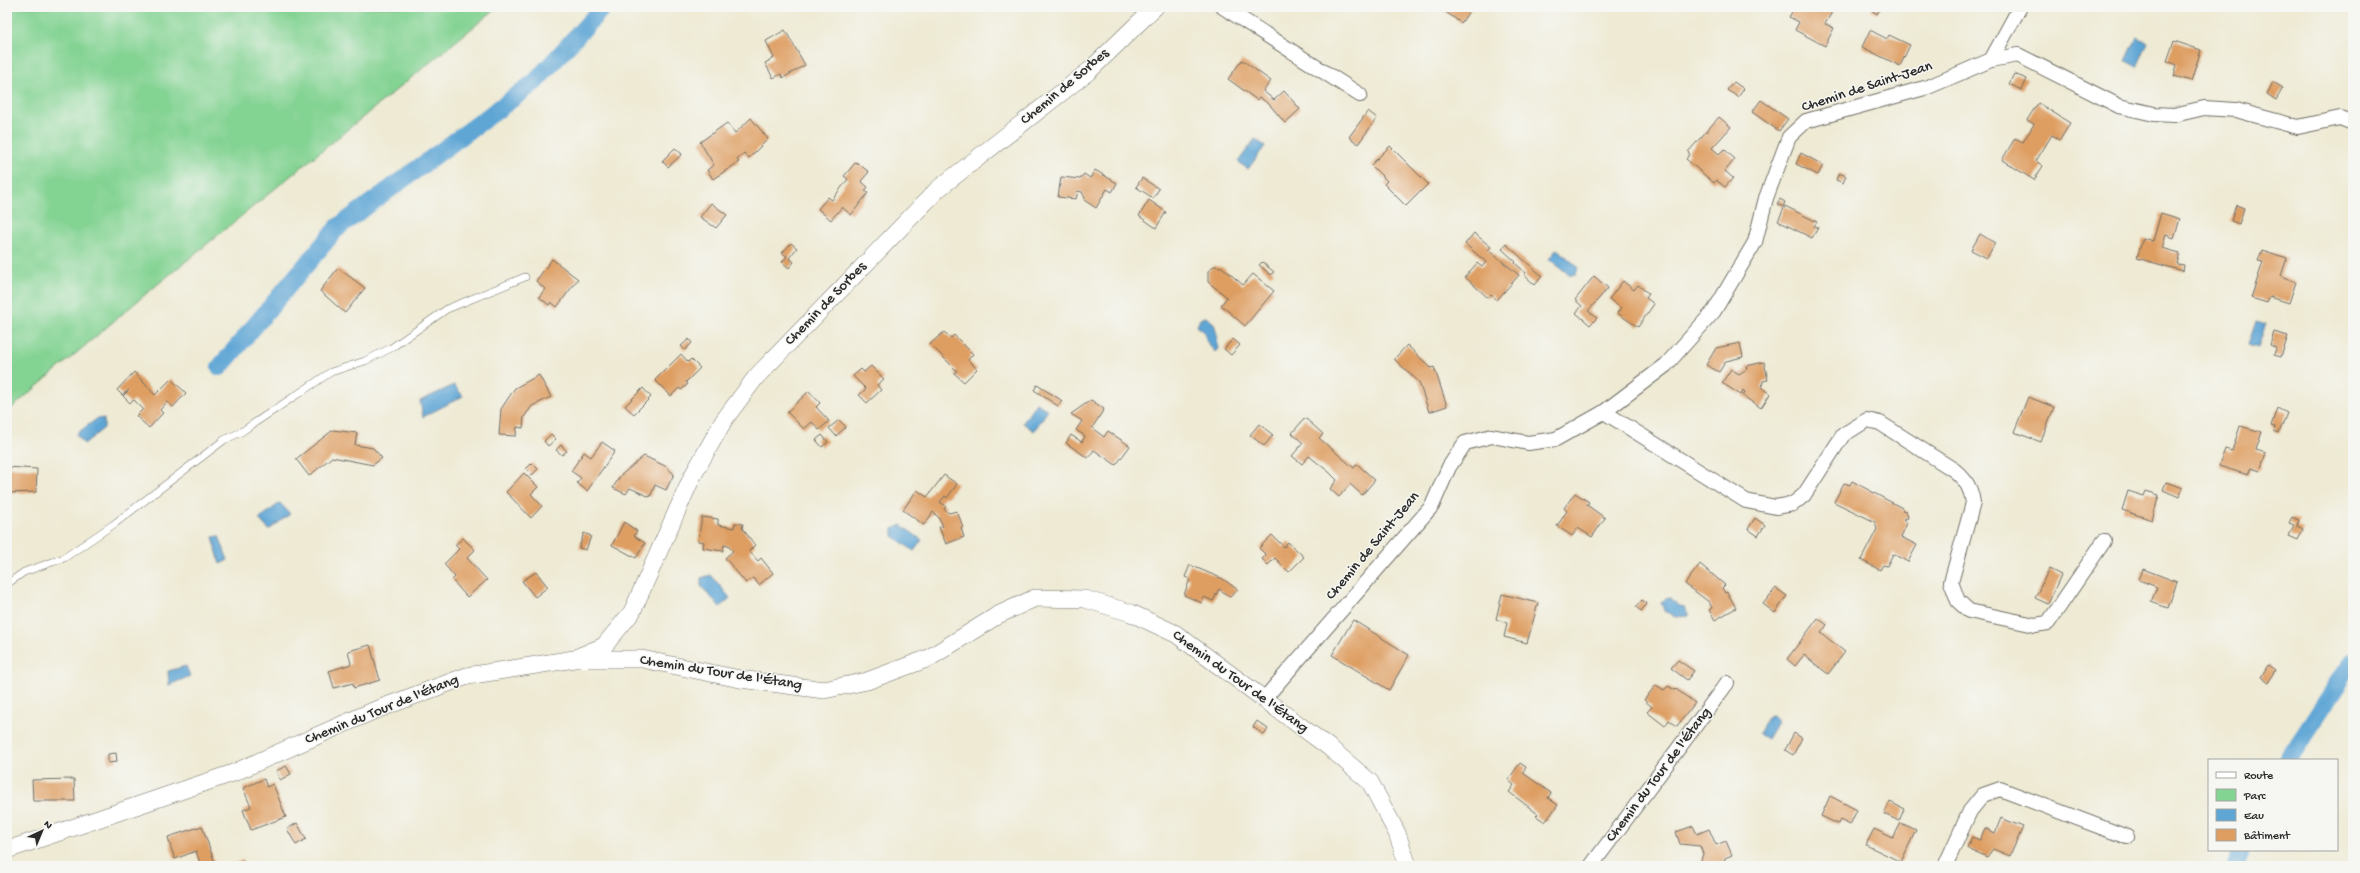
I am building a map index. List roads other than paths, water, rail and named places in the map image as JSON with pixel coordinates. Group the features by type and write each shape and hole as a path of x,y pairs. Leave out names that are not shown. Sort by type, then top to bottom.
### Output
{"street":[{"name":"Chemin de Sorbes","path":"574,659 604,646 632,612 692,477 724,420 756,377 938,189 1089,71 1155,7"},
{"path":"1223,7 1360,95"},
{"path":"1991,60 2020,7"},
{"name":"Chemin de Saint-Jean","path":"1264,699 1432,506 1449,467 1466,443 1492,436 1528,442 1556,438 1604,412 1666,365 1714,311 1755,242 1766,198 1789,136 1806,121 1928,87 1991,60 2018,55 2119,106 2154,114 2174,116 2204,108 2236,110 2298,127 2340,118 2353,124"},
{"path":"1604,412 1746,501 1776,507 1793,504 1804,494 1844,435 1867,420 1880,423 1954,470 1965,479 1971,492 1973,503 1951,582 1958,601 1969,611 2035,624 2048,623 2104,541"},
{"name":"Chemin du Tour de l'Étang","path":"7,850 233,773 373,710 467,676 574,659 642,659 740,679 824,690 867,681 929,658 998,615 1035,598 1085,599 1131,613 1176,634 1330,748 1370,782 1397,832 1408,866"},
{"name":"Chemin du Tour de l'Étang","path":"1591,866 1727,683"},
{"path":"1945,866 1970,811 1983,795 2000,789 2127,837"}],"lane":[{"path":"7,584 24,572 64,558 114,524 224,440 241,432 331,372 365,362 391,348 448,309 525,277"}],"water":[{"path":"2137,37 2148,42 2137,67 2126,61"},
{"path":"1255,139 1265,146 1248,169 1238,162"},
{"path":"1557,249 1578,267 1576,275 1572,274 1571,276 1549,259"},
{"path":"1205,317 1213,322 1215,326 1218,349 1215,352 1207,342 1204,332 1197,326 1200,319"},
{"path":"2256,321 2266,324 2258,348 2248,345"},
{"path":"454,385 463,396 423,417 420,401"},
{"path":"1036,403 1048,410 1034,431 1023,423"},
{"path":"98,418 104,419 104,428 84,444 76,434"},
{"path":"280,503 290,514 269,530 259,519"},
{"path":"901,525 922,540 914,551 893,536 893,529"},
{"path":"219,536 228,560 220,564 213,537"},
{"path":"711,575 730,598 720,607 701,586 701,578"},
{"path":"1671,598 1678,606 1685,607 1689,616 1675,617 1665,611 1661,602"},
{"path":"186,666 190,676 169,685 168,671"},
{"path":"1773,716 1777,722 1767,739 1759,734 1768,717"}],"waterway":[{"path":"220,367 337,228 535,82 603,7"},
{"path":"2289,759 2353,661"},
{"path":"2236,866 2241,851"}]}
